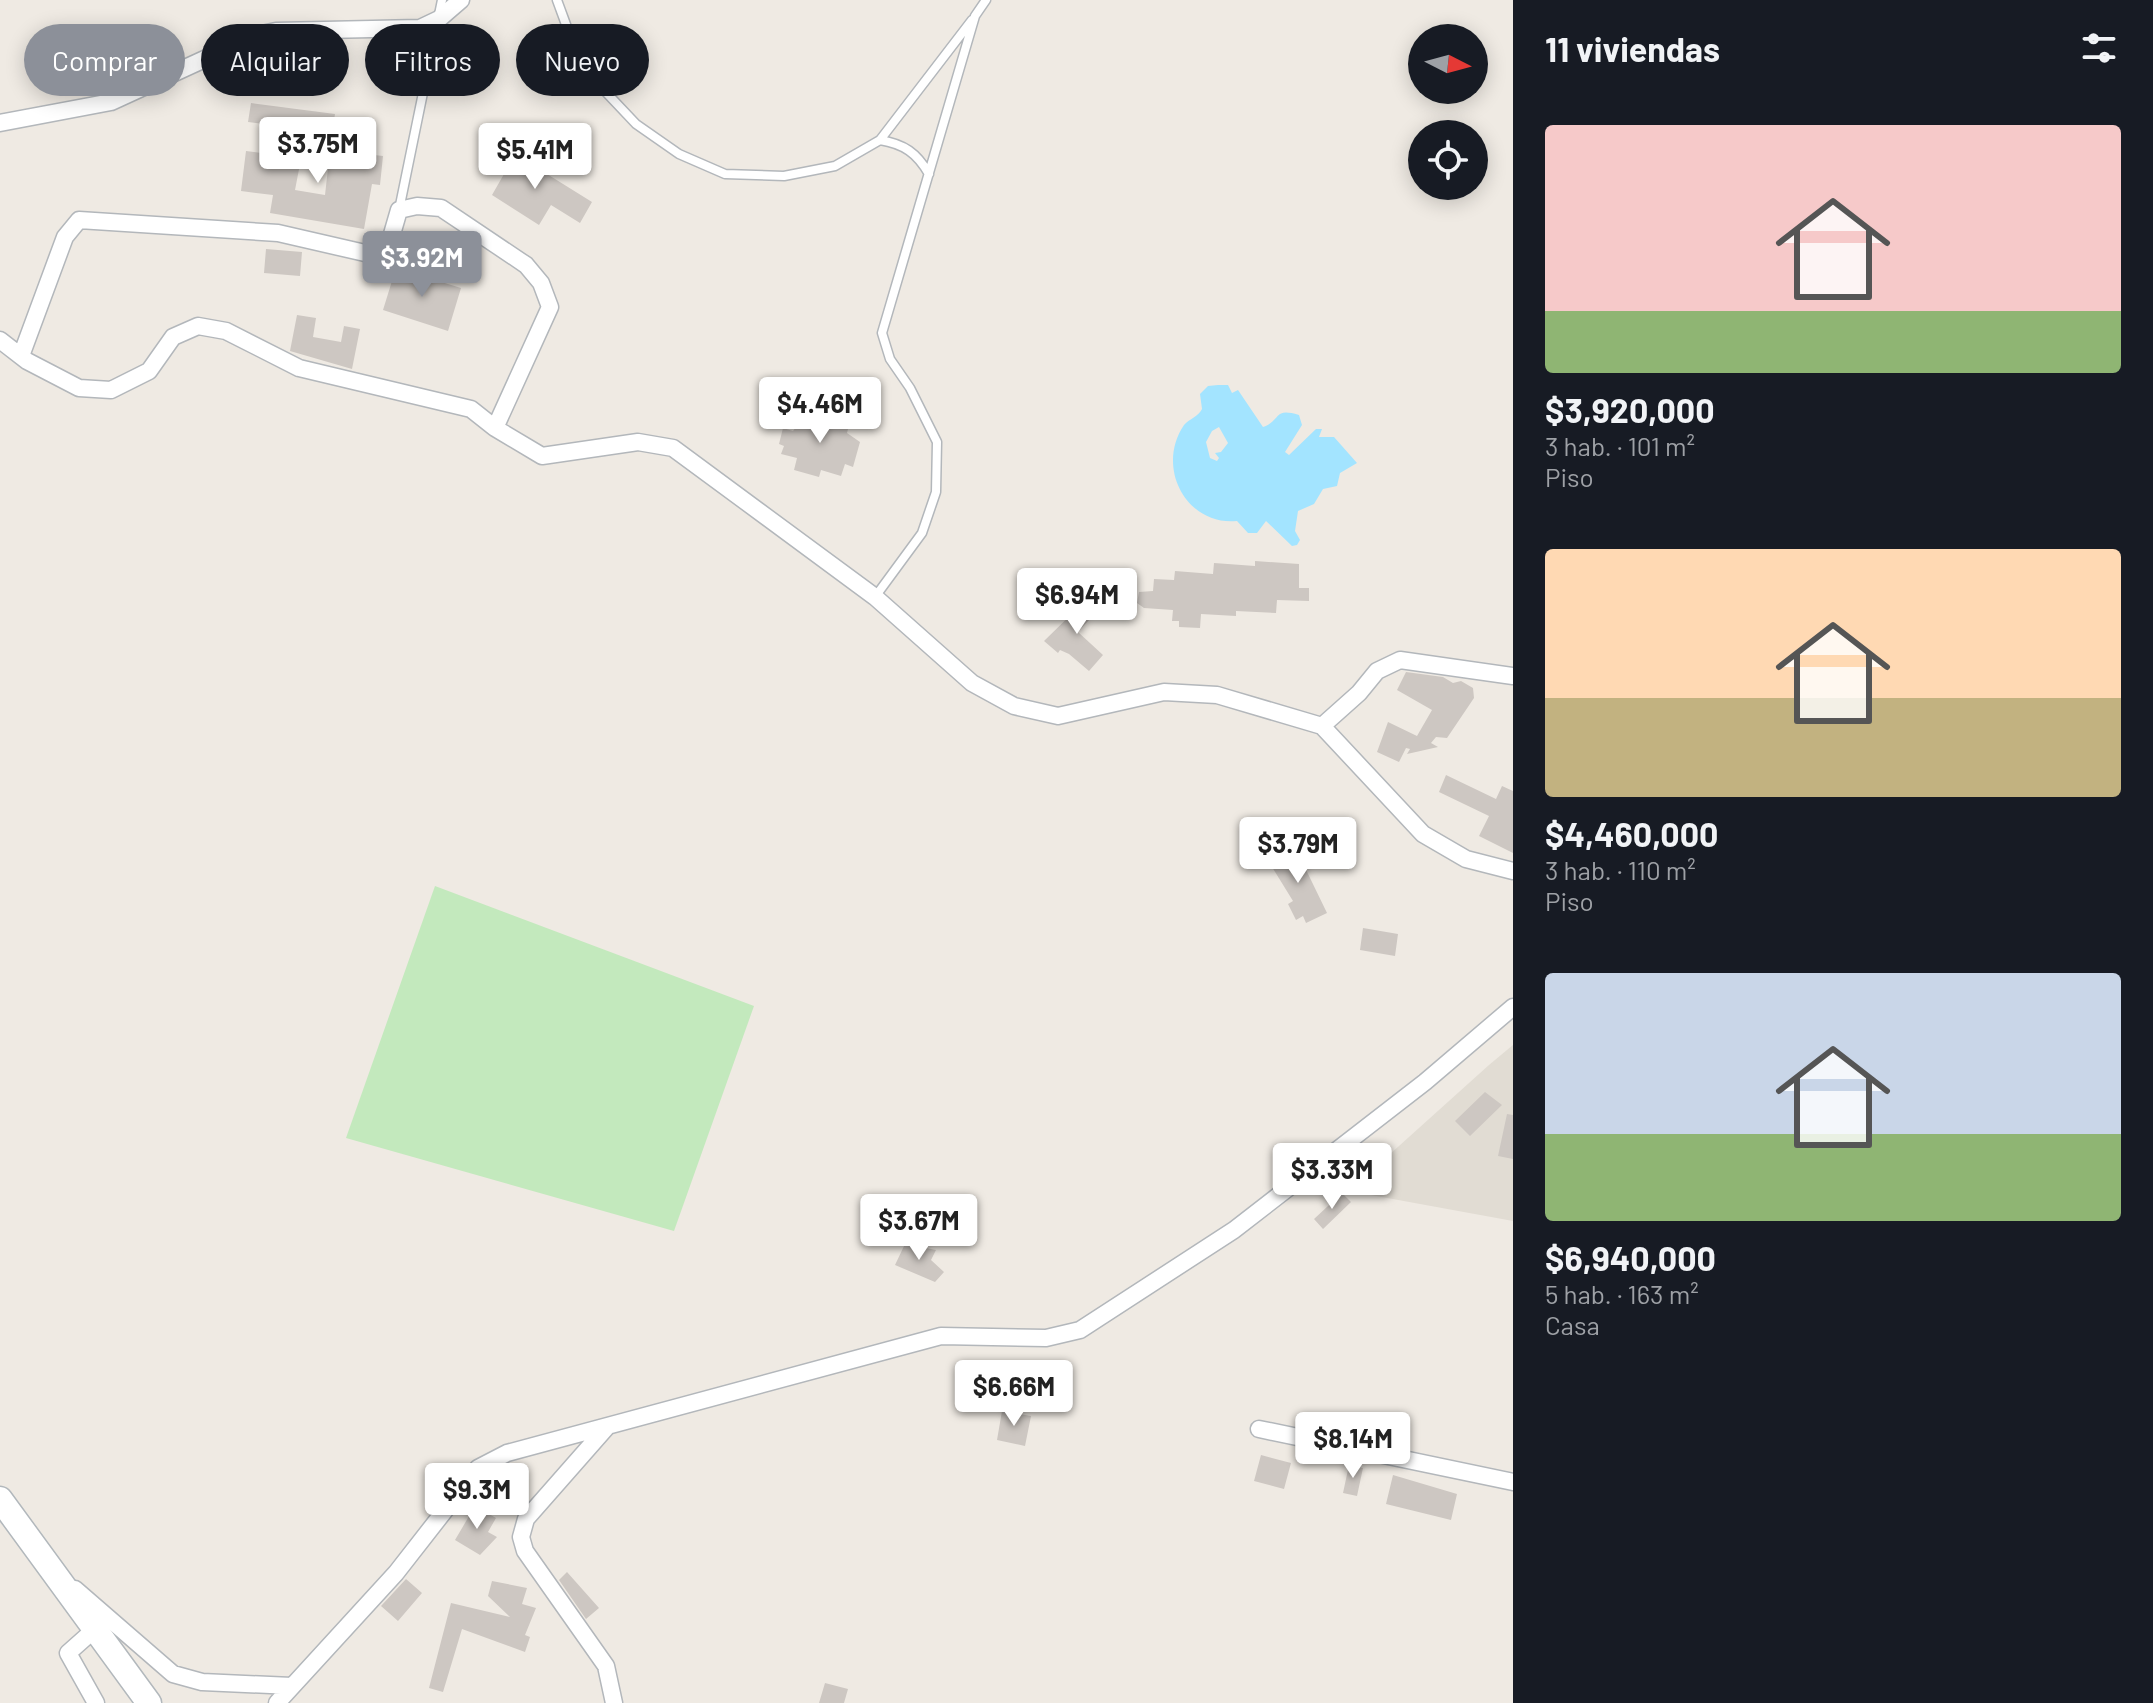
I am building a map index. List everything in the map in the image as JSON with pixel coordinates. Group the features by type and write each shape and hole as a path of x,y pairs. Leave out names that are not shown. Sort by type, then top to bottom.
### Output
{"main road":[{"path":"0,1499 149,1703"}],"street":[{"path":"0,123 111,102 257,35 276,31 420,28 439,19 461,0"},
{"path":"21,356 65,237 79,220 278,233 365,253 382,253 388,248 399,210 417,206 441,208 526,265 541,283 550,307 495,428"},
{"path":"0,340 21,356 79,388 111,390 149,371 173,337 198,326 226,331 299,368 471,409 495,428 542,456 638,442 673,448 875,597 972,683 1014,706 1058,716 1164,692 1217,695 1322,726 1423,834 1466,859 1513,871"},
{"path":"1322,726 1359,693 1377,671 1400,660 1513,676"},
{"path":"277,1703 396,1573 478,1468 507,1453 941,1336 1046,1338 1080,1330 1234,1230 1425,1082 1513,1007"},
{"path":"606,1428 526,1519 521,1537 525,1551 606,1666 614,1703"},
{"path":"1259,1429 1513,1482"},
{"path":"50,1565 173,1674 202,1682 292,1686"},
{"path":"95,1629 68,1653 96,1703"}],"lane":[{"path":"399,210 442,0"},
{"path":"557,0 575,49 601,87 636,124 679,154 725,174 784,176 835,166 880,140 986,0"},
{"path":"875,597 922,533 936,492 937,442 910,388 890,359 882,333 975,16"},
{"path":"880,140 893,142 918,156 929,174"}],"shaded area":[{"path":"1513,1045 1513,1221 1349,1191 1489,1065"}],"green space":[{"path":"435,886 754,1006 674,1231 346,1138"}],"water":[{"path":"1228,385 1232,393 1238,390 1263,427 1281,413 1299,415 1302,425 1285,452 1289,455 1316,429 1322,429 1319,437 1334,437 1357,463 1340,473 1337,486 1323,489 1314,504 1298,511 1295,531 1300,540 1297,545 1292,546 1266,521 1257,533 1248,533 1237,521 1219,520 1204,514 1181,491 1173,459 1176,442 1184,425 1202,409 1200,394 1208,386","holes":["1219,427 1228,443 1221,452 1215,453 1219,458 1217,461 1210,458 1206,442 1212,431"]}],"building":[{"path":"251,103 335,114 332,133 248,122"},
{"path":"332,133 349,135 348,152 383,156 380,185 372,184 364,229 270,213 273,195 241,191 246,151 276,155 275,160 300,164 295,190 325,195"},
{"path":"505,148 592,202 580,223 551,205 539,225 492,195 504,174 493,167"},
{"path":"266,249 302,252 300,276 264,273"},
{"path":"396,268 461,288 448,331 383,310"},
{"path":"297,315 316,318 313,337 341,342 344,326 360,329 352,369 290,351"},
{"path":"809,410 850,421 847,433 860,442 853,467 845,464 841,476 821,470 819,477 794,470 797,458 781,454 784,446 779,444 783,428 793,431"},
{"path":"1255,561 1299,564 1299,588 1309,588 1309,601 1277,600 1276,613 1236,611 1236,616 1201,614 1200,628 1179,627 1179,621 1172,621 1173,610 1144,608 1137,603 1139,592 1153,591 1154,579 1174,580 1175,571 1213,574 1214,563 1255,566"},
{"path":"1089,597 1101,607 1078,632 1103,655 1089,671 1069,654 1060,650 1058,653 1044,641"},
{"path":"1406,672 1443,677 1453,683 1461,681 1473,688 1474,698 1447,738 1436,737 1431,743 1438,747 1407,754 1410,749 1406,748 1399,762 1377,752 1388,722 1417,736 1432,710 1397,690"},
{"path":"1446,775 1496,799 1502,786 1513,791 1513,853 1479,836 1489,816 1439,792"},
{"path":"1294,845 1327,913 1306,923 1303,916 1296,920 1288,904 1293,901 1267,859"},
{"path":"1363,928 1398,934 1395,956 1360,950"},
{"path":"1485,1092 1502,1105 1470,1136 1455,1121"},
{"path":"1507,1114 1513,1115 1513,1159 1498,1156"},
{"path":"1342,1193 1351,1202 1323,1229 1314,1219"},
{"path":"905,1244 936,1250 931,1260 944,1272 935,1282 895,1265"},
{"path":"1002,1411 1031,1416 1025,1446 997,1440"},
{"path":"1344,1416 1382,1422 1378,1443 1340,1435"},
{"path":"1261,1455 1291,1463 1284,1489 1254,1481"},
{"path":"1349,1465 1363,1468 1357,1496 1343,1493"},
{"path":"1393,1475 1457,1494 1451,1520 1386,1504"},
{"path":"475,1506 496,1518 488,1532 497,1537 480,1555 455,1540"},
{"path":"567,1572 599,1608 586,1619 559,1580"},
{"path":"406,1579 422,1593 398,1621 381,1606"},
{"path":"492,1581 527,1588 522,1604 536,1608 525,1635 530,1637 525,1652 462,1629 443,1692 429,1688 451,1603 510,1617 488,1596"},
{"path":"825,1683 848,1689 844,1703 819,1703"}]}
